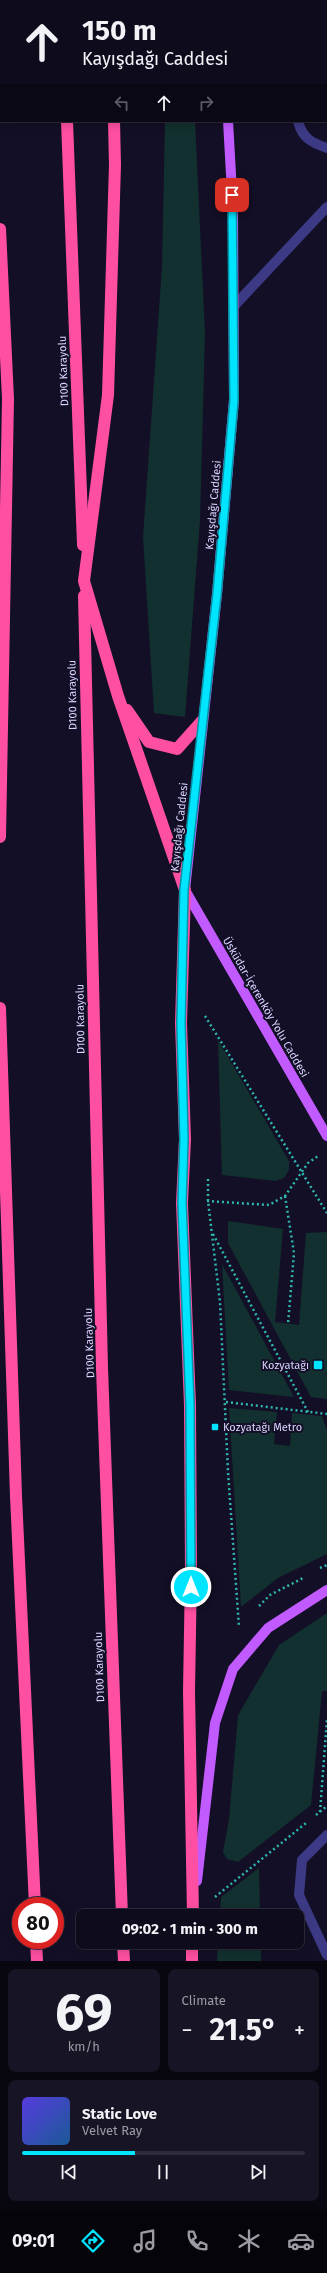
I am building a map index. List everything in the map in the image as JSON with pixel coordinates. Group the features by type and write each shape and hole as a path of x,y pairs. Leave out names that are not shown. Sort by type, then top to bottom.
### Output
{"highway":[{"name":"D100 Karayolu","path":"67,122 84,581 102,1368 122,1909"},
{"path":"114,122 115,166 108,395 84,581 118,696 184,890 181,1023 184,1139 182,1203 190,1405 191,1572 189,1691 193,1909"},
{"path":"0,229 8,399 0,838"},
{"path":"118,696 149,742 177,749 202,721"},
{"path":"0,1008 17,1504 35,1897"},
{"path":"36,1949 37,1961"},
{"path":"123,1949 124,1961"},
{"path":"192,1949 192,1961"}],"main road":[{"name":"Kayışdağı Caddesi","path":"184,890 217,594 234,400 233,210 228,122"},
{"name":"Üsküdar-İçerenköy Yolu Caddesi","path":"184,890 327,1136"},
{"path":"194,1909 214,1723 233,1669 268,1628 327,1590"}],"street":[{"path":"298,122 303,135 312,143 327,148"},
{"path":"234,306 327,207"},
{"path":"320,1961 327,1955 299,1895 302,1860 327,1835"}],"path":[{"path":"205,1023 205,1015 327,1213"},
{"path":"182,1203 208,1201 269,1205 284,1196 308,1163 321,1154"},
{"path":"208,1178 208,1201 220,1302 238,1628 244,1622"},
{"path":"284,1196 294,1253 288,1324"},
{"path":"212,1231 308,1412"},
{"path":"226,1402 327,1414"},
{"path":"314,1571 327,1565"},
{"path":"254,1612 270,1595 308,1575"},
{"path":"320,1812 327,1719"},
{"path":"314,1817 327,1806"},
{"path":"200,1909 308,1822"}],"green space":[{"path":"165,122 195,122 205,333 200,520 185,717 154,713 143,537 162,267"},
{"path":"218,1040 289,1161 289,1170 284,1178 275,1181 222,1175"},
{"path":"228,1221 283,1229 275,1322 299,1325 306,1233 327,1232 327,1399 311,1397 228,1243"},
{"path":"222,1264 294,1397 229,1390"},
{"path":"229,1408 277,1412 274,1444 290,1446 292,1413 322,1416 327,1430 327,1554 278,1578 241,1607"},
{"path":"327,1613 327,1691 322,1691 311,1805 238,1862 227,1859 223,1852 229,1819 238,1715 279,1645"},
{"path":"259,1868 260,1909 220,1909 221,1897"},
{"path":"218,1949 261,1949 261,1961 217,1961"}],"place":[{"name":"Kozyatağı","path":"318,1365"},
{"name":"Kozyatağı Metro","path":"215,1427"}],"route":[{"path":"191,1587 190,1405 182,1203 184,1139 181,1023 184,890 217,594 234,400 232,195"}]}
